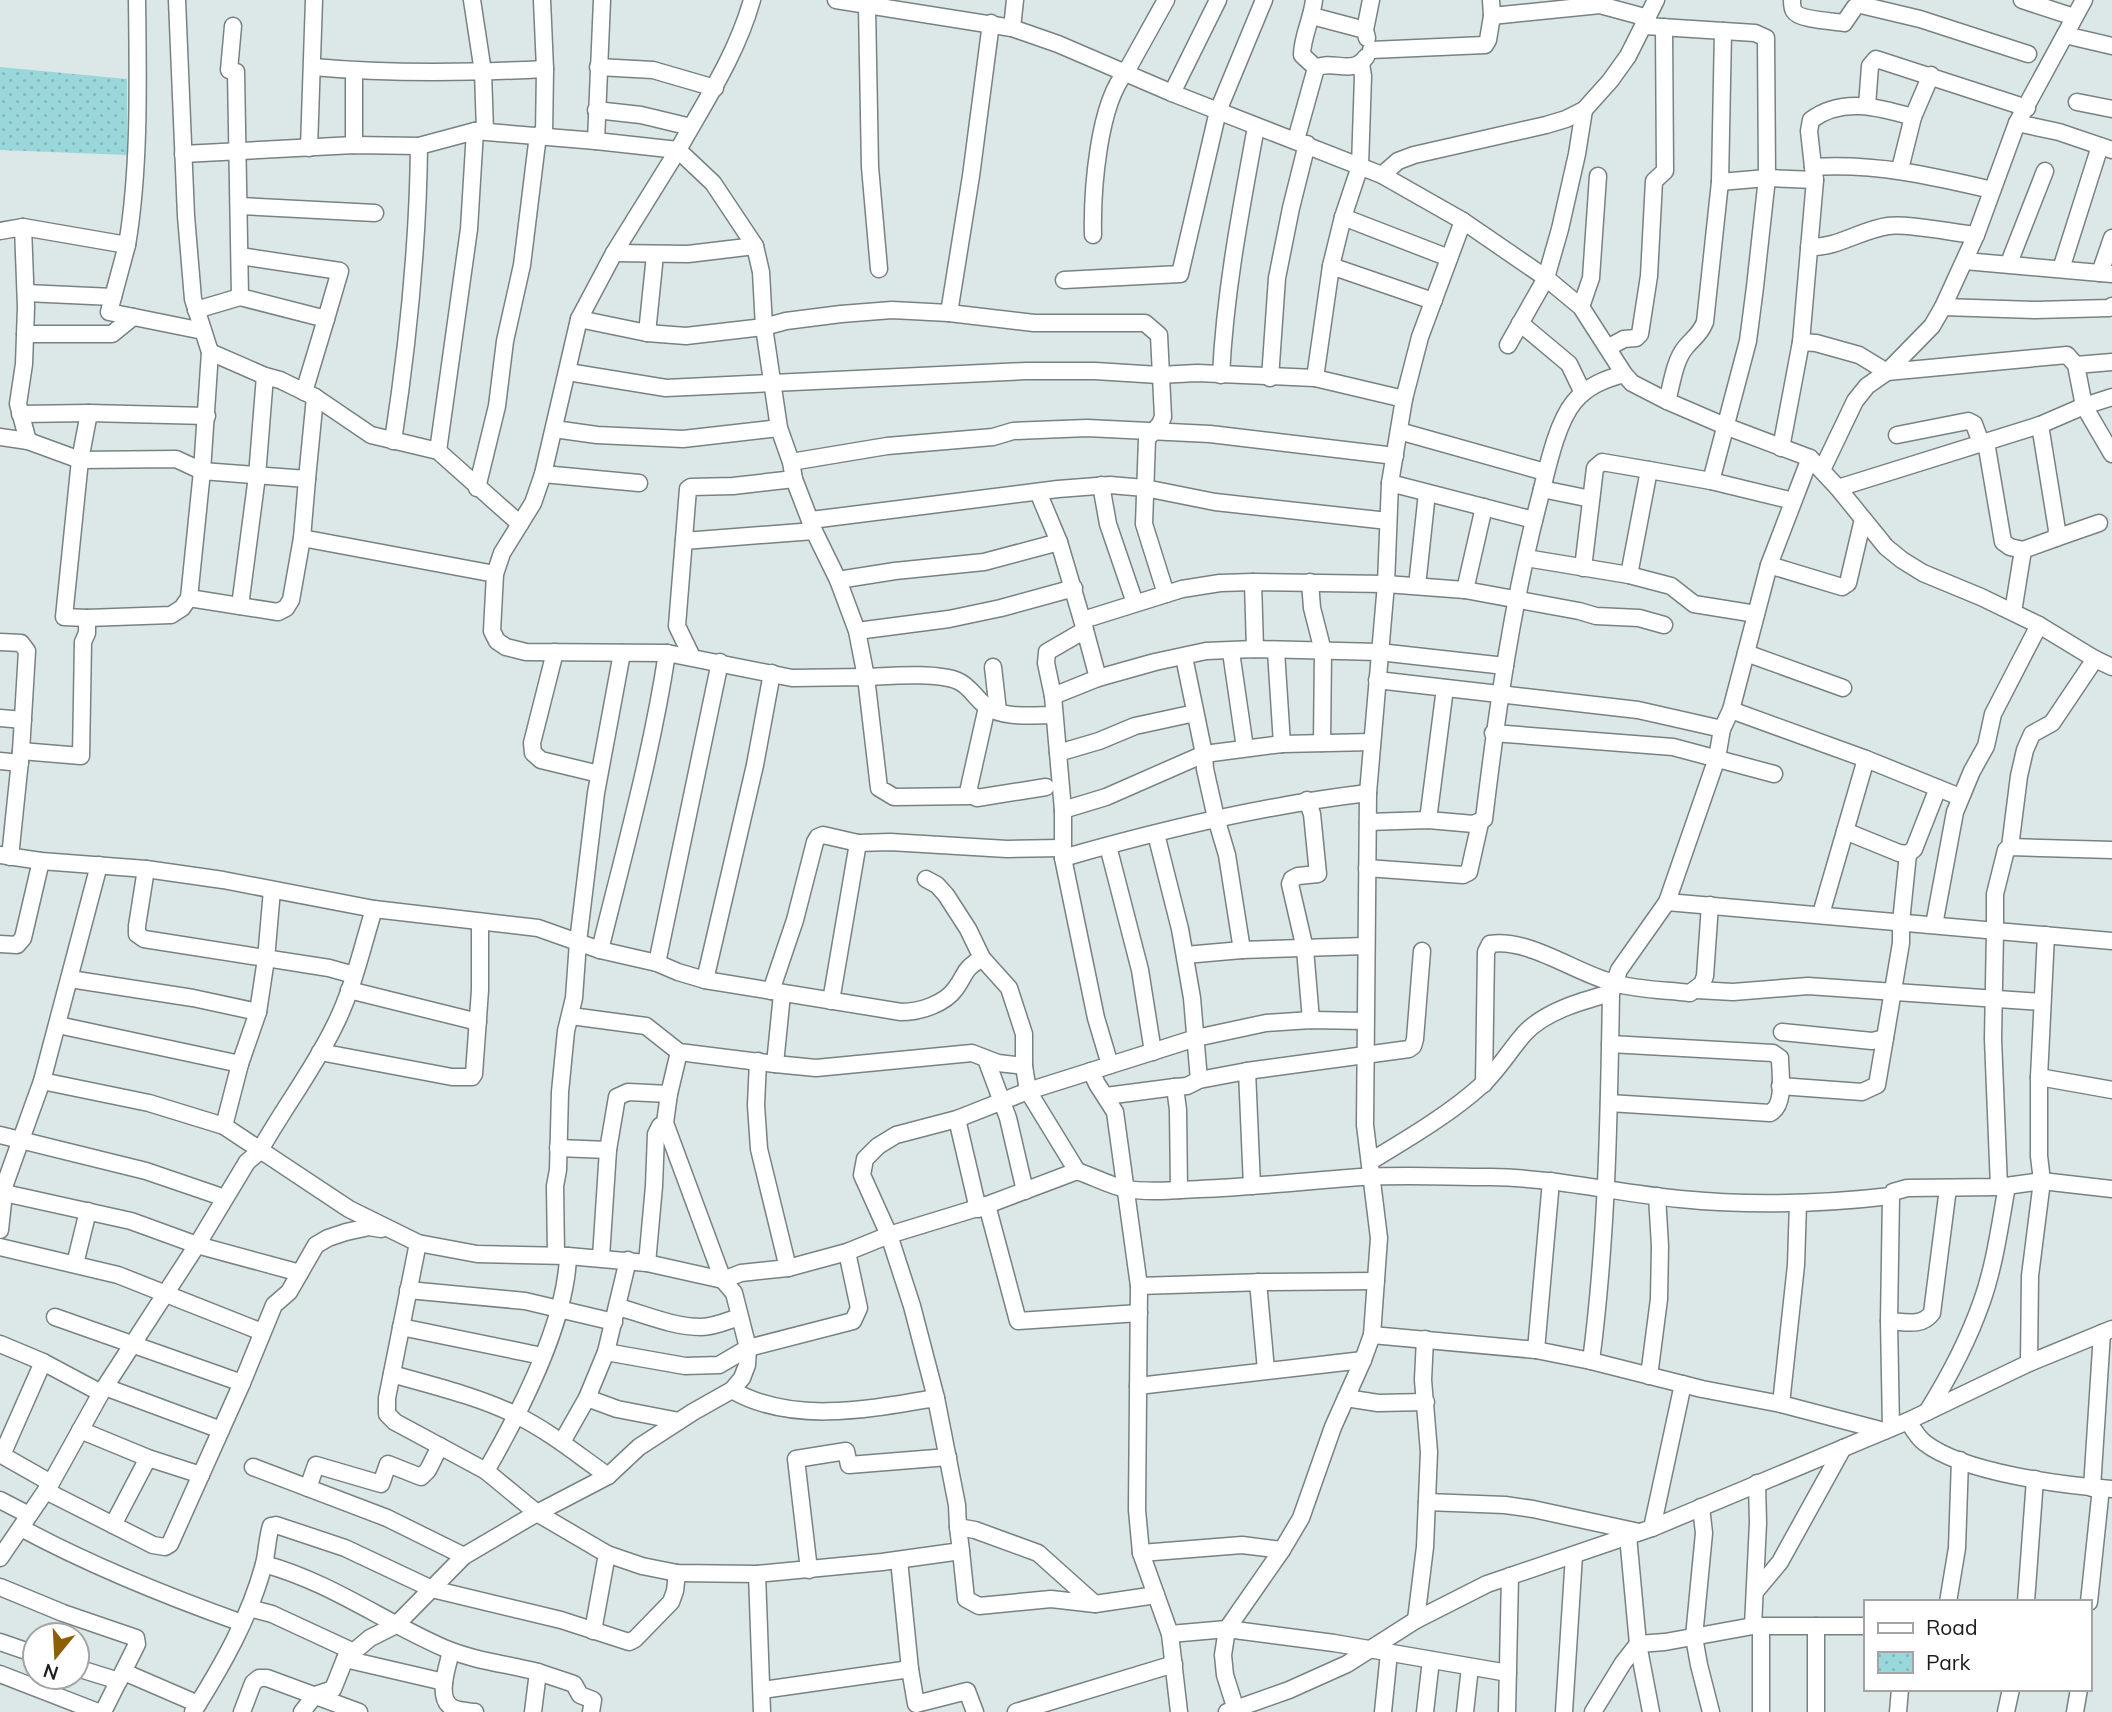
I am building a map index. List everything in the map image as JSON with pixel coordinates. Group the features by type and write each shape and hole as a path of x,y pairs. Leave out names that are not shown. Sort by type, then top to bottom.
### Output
{"street":[{"path":"136,0 131,223 109,312 203,331"},
{"path":"89,413 80,460 64,617 171,615 182,608 189,598 207,415 210,352 193,299 186,216 177,0"},
{"path":"309,148 314,0"},
{"path":"438,451 480,131 483,72 472,0"},
{"path":"477,488 497,406 505,341 522,265 541,136 545,69 542,0"},
{"path":"596,141 597,67 602,0"},
{"path":"752,0 742,33 715,88 614,253 579,319 543,474 533,503 502,553 495,574 492,631 497,641 506,647 526,652 667,653 792,678 943,677 969,688 993,709 1016,715 1054,715"},
{"path":"836,0 1012,28 1382,175 1463,221 1546,278 1581,307 1632,383 1725,426 1810,458 1886,547 1902,560 1923,573 2039,625 2112,667"},
{"path":"1012,28 1015,0"},
{"path":"1093,235 1097,154 1119,81 1166,0"},
{"path":"1172,93 1218,0"},
{"path":"1064,280 1180,274 1218,111 1264,0"},
{"path":"1315,378 1331,265 1360,166 1365,30 1371,0"},
{"path":"1382,175 1398,161 1415,155 1521,132 1566,119 1584,110 1610,81 1647,22 1656,0"},
{"path":"1792,0 1796,14 1844,23 1855,7 1864,2 2028,54"},
{"path":"2022,0 2074,17"},
{"path":"1822,470 1855,401 1867,386 1887,372 1932,326 1943,307 1976,235 2017,123 2084,0"},
{"path":"1315,68 1323,64 1345,68 1366,57 1485,45 1489,40 1491,8 1600,5 1664,27 1755,33 1766,38 1767,178 1748,341 1710,481"},
{"path":"867,7 870,167 879,269"},
{"path":"1315,68 1303,55 1313,8 1365,30"},
{"path":"949,313 971,176 991,23"},
{"path":"233,26 229,69 236,72 240,297"},
{"path":"1609,347 1624,339 1636,338 1640,334 1648,276 1654,181 1665,171 1664,27"},
{"path":"1667,401 1679,360 1686,347 1701,333 1705,322 1720,183 1723,31"},
{"path":"2065,36 2112,46"},
{"path":"1867,106 1870,66 1876,59 2027,108"},
{"path":"313,67 354,71 483,72 545,69"},
{"path":"597,67 661,72 715,88"},
{"path":"1270,377 1278,278 1315,68"},
{"path":"354,71 354,145"},
{"path":"1900,169 1913,117 1931,75"},
{"path":"2077,102 2112,109"},
{"path":"1781,448 1801,342 1814,173 1809,131 1811,120 1832,107 1867,106 1913,117"},
{"path":"596,110 641,115 691,127"},
{"path":"1508,345 1546,278 1574,167 1584,110"},
{"path":"2017,123 2059,132 2106,148 2061,269"},
{"path":"1221,374 1223,335 1233,263 1256,127"},
{"path":"183,154 354,145 419,146 480,131 678,150 713,183 755,246 761,272 764,327 779,428 791,461 794,479 857,631 866,677 879,788 894,797 977,798 1046,787"},
{"path":"393,441 409,329 419,201 419,146"},
{"path":"1720,183 1814,173 1833,166 1900,169 1992,190"},
{"path":"2009,263 2045,171"},
{"path":"1581,307 1591,278 1598,176"},
{"path":"240,206 375,213"},
{"path":"1343,217 1449,258"},
{"path":"1463,221 1420,337 1404,398 1390,483 1386,584 1368,793 1365,1125 1379,1238 1372,1335 1333,1427 1301,1518 1227,1629 1223,1655 1231,1711 1348,1664 1416,1620 1487,1584 1640,1532 1702,1507 1908,1422 2029,1363 2107,1331 2102,1488 2089,1600"},
{"path":"1809,247 1831,246 1866,231 1891,225 1976,235"},
{"path":"0,231 23,227 127,245"},
{"path":"23,227 25,334 18,404 28,441"},
{"path":"1965,261 2106,273 2112,239"},
{"path":"614,253 688,254 755,246"},
{"path":"647,333 655,255"},
{"path":"189,598 278,612 286,608 291,600 302,538 307,479 309,395 340,271 240,256"},
{"path":"1331,265 1434,300"},
{"path":"26,293 113,297"},
{"path":"196,310 240,297 326,319"},
{"path":"1943,307 2036,310 2112,306"},
{"path":"579,319 647,333 686,336 841,314 904,310 1034,323 1145,323 1158,335 1163,417 1146,443 1144,524 1166,594"},
{"path":"25,334 112,334 133,317"},
{"path":"1520,323 1569,364 1583,393"},
{"path":"1801,342 1816,343 1859,355 1887,372 2067,355 2076,365 2084,405 2112,454"},
{"path":"210,352 280,380 309,395 360,429 393,441 438,451 520,524"},
{"path":"2076,365 2112,362"},
{"path":"568,372 666,388 1026,372 1221,374 1315,378 1404,398"},
{"path":"1367,868 1463,875 1469,872 1480,823 1484,819 1493,733 1516,598 1545,472 1572,404 1583,393 1604,380 1624,374"},
{"path":"240,606 257,475 265,376"},
{"path":"1838,488 2040,425 2084,405 2112,397"},
{"path":"20,414 207,415"},
{"path":"1897,435 1968,421 1973,425 1984,442 2003,542 2010,547 2024,550 2099,523"},
{"path":"2040,425 2057,530 2056,538"},
{"path":"554,429 610,436 683,439 779,428"},
{"path":"791,461 887,446 993,437 1013,431 1087,428 1154,430 1395,456"},
{"path":"1399,431 1545,472"},
{"path":"0,437 28,441 80,460 176,459 202,471 307,479"},
{"path":"1591,1361 1599,1301 1606,1191 1612,988 1635,946 1667,902 1717,758 1722,729 1731,710 1769,565 1810,458"},
{"path":"1583,568 1593,471 1602,462 1710,481 1793,501"},
{"path":"1629,575 1649,470"},
{"path":"543,474 639,484"},
{"path":"692,657 677,626 687,492 691,487 733,486 794,479"},
{"path":"1390,483 1534,520"},
{"path":"1101,485 1108,524 1135,603"},
{"path":"684,541 813,526 1101,485 1146,488 1215,502 1388,521"},
{"path":"1542,489 1591,499"},
{"path":"1038,492 1059,542 1074,588 1098,678"},
{"path":"1418,586 1427,493"},
{"path":"1465,590 1484,507"},
{"path":"1769,565 1842,587 1848,583 1863,519"},
{"path":"302,538 495,574"},
{"path":"838,580 984,562 1059,542"},
{"path":"2013,612 2024,550"},
{"path":"1526,558 1629,575 1671,586 1694,604 1756,614"},
{"path":"1253,582 1255,649"},
{"path":"1310,582 1312,608 1322,651 1322,743"},
{"path":"1110,1065 1096,1018 1063,853 1063,810 1053,696 1046,663 1047,652 1084,625 1135,603 1220,583 1386,584 1465,590 1516,598 1595,616 1639,618 1664,625"},
{"path":"857,631 949,619 1074,588"},
{"path":"0,761 20,757 81,755 83,642 87,633 87,618"},
{"path":"1934,925 1960,797 1986,746 1993,714 2039,625"},
{"path":"0,642 21,643 27,651 20,757 5,856 146,869 374,909 538,928 600,950 657,962 705,980 914,1012 948,996 955,990 967,968 982,958"},
{"path":"1053,696 1098,678 1206,651 1255,649 1379,652 1505,666"},
{"path":"1276,651 1282,744"},
{"path":"555,652 531,743 533,753 541,760 599,774"},
{"path":"1231,652 1245,748"},
{"path":"486,1471 517,1416 559,1310 562,1255 555,1186 560,1092 599,774 622,653"},
{"path":"600,950 644,768 667,653"},
{"path":"1746,653 1843,688"},
{"path":"1184,657 1205,769 1227,855 1242,950"},
{"path":"1927,1413 1965,1345 1982,1301 1990,1272 2003,1186 1993,1039 1995,894 2006,850 2010,847 2019,776 2032,734 2052,723 2095,659"},
{"path":"657,962 720,662"},
{"path":"971,796 968,792 993,709 993,667"},
{"path":"705,980 755,765 772,673"},
{"path":"1377,680 1638,709 1722,729"},
{"path":"1428,820 1445,688"},
{"path":"1731,710 1866,759 1960,797"},
{"path":"1058,753 1099,741 1135,726 1195,713"},
{"path":"0,718 23,720"},
{"path":"1493,733 1674,747 1774,774"},
{"path":"1063,810 1106,797 1204,754 1282,744 1372,742"},
{"path":"1821,914 1866,759"},
{"path":"1780,1086 1861,1092 1877,1086 1901,943 1908,854 1914,849 1938,788"},
{"path":"775,1064 776,992 815,842 823,835 858,843 890,842 1063,853 1108,846 1216,818 1307,800 1368,793"},
{"path":"1307,800 1312,814 1318,874 1298,876 1292,879 1290,884 1305,949 1311,1020"},
{"path":"1368,822 1428,820 1480,823"},
{"path":"1845,831 1899,853 1908,854"},
{"path":"1156,834 1185,955 1199,1080"},
{"path":"831,1001 858,843"},
{"path":"1108,846 1140,970 1153,1052"},
{"path":"2010,847 2112,850"},
{"path":"0,944 21,943 41,861"},
{"path":"0,1230 2,1192 42,1081 99,865"},
{"path":"146,869 137,926 137,934 144,939 328,968 351,983 478,1022"},
{"path":"926,879 937,885 946,895 968,929 982,958 1009,988 1024,1034 1024,1066 1028,1091 1077,1171 1125,1189 1179,1190 1252,1186 1371,1169 1551,1181 1606,1191 1745,1203 1798,1203 1891,1196 1898,1190 1907,1188 2003,1186 2042,1181 2112,1189"},
{"path":"224,1126 240,1064 258,1012 272,890"},
{"path":"1667,902 2112,941"},
{"path":"1697,990 1705,976 1710,905"},
{"path":"0,1558 48,1487 131,1345 197,1245 247,1162 259,1152 320,1052 335,1025 351,983 374,909"},
{"path":"320,1052 468,1079 474,1074 478,1022 480,922"},
{"path":"2029,1363 2030,1276 2042,1181 2039,1156 2039,1077 2046,935"},
{"path":"1484,1084 1486,952 1490,944 1501,942 1540,953 1612,988 1690,993 1697,990 1733,992 1808,986 2042,1002"},
{"path":"1185,955 1242,950 1365,946"},
{"path":"1106,1096 1187,1086 1199,1080 1247,1071 1409,1049 1413,1046 1422,951"},
{"path":"70,979 258,1012"},
{"path":"1371,1169 1484,1084 1526,1031 1564,1008 1612,988"},
{"path":"571,1016 646,1026 679,1052 775,1064 816,1068 972,1053 1012,1066 1024,1066"},
{"path":"1156,1595 1095,1604 1051,1599 979,1606 970,1603 966,1598 957,1505 936,1398 912,1306 889,1236 862,1175 865,1159 878,1146 896,1135 957,1119 1028,1091 1196,1038 1266,1023 1365,1021"},
{"path":"58,1025 240,1064"},
{"path":"1782,1032 1872,1041 1885,1038"},
{"path":"1609,1104 1770,1113 1777,1110 1780,1086 1780,1058 1773,1053 1610,1044"},
{"path":"302,1712 315,1695 333,1689 350,1655 370,1638 396,1625 464,1556 537,1513 608,1476 639,1447 679,1420 732,1390 742,1378 747,1365 748,1348 734,1293 723,1280 665,1123 679,1052"},
{"path":"986,1059 1008,1118 1025,1191"},
{"path":"758,1061 756,1105 759,1149 788,1268"},
{"path":"1091,1071 1115,1112 1139,1286 1138,1510 1141,1553 1170,1634 1179,1712"},
{"path":"1247,1071 1252,1186"},
{"path":"2039,1077 2112,1090"},
{"path":"42,1081 149,1103 224,1126 259,1152 349,1209 418,1243 477,1254 601,1257 647,1263 723,1280 741,1273 788,1268 847,1252 983,1207 1077,1171"},
{"path":"1175,1087 1178,1110 1179,1190"},
{"path":"601,1257 608,1150 617,1097 628,1092 669,1094"},
{"path":"957,1119 1018,1321 1139,1313"},
{"path":"647,1263 656,1134 665,1123"},
{"path":"0,1135 146,1171 225,1198"},
{"path":"558,1148 608,1150"},
{"path":"1536,1350 1551,1181"},
{"path":"1889,1321 1920,1323 1927,1321 1932,1314 1948,1188"},
{"path":"2,1192 131,1221 197,1245 300,1273"},
{"path":"1649,1376 1658,1299 1660,1246 1657,1196"},
{"path":"1888,1430 1891,1196"},
{"path":"1781,1404 1796,1265 1798,1203"},
{"path":"75,1264 88,1211"},
{"path":"43,1362 1,1455 48,1487 113,1525 153,1545 165,1547 170,1544 274,1305 289,1292 316,1245 328,1238 369,1227 390,1231"},
{"path":"418,1243 387,1398 387,1414 395,1422 486,1471 537,1513 607,1554 642,1566 677,1573 757,1574 899,1560 961,1550"},
{"path":"0,1247 118,1275 262,1332"},
{"path":"606,1352 685,1366 719,1365 748,1348 853,1321 859,1308 847,1252"},
{"path":"562,1443 587,1398 606,1352 628,1261"},
{"path":"1139,1286 1376,1281"},
{"path":"1258,1282 1266,1370"},
{"path":"408,1290 525,1301 559,1310 699,1327 739,1317"},
{"path":"55,1317 242,1383"},
{"path":"401,1327 541,1356"},
{"path":"1372,1335 1536,1350 1888,1430"},
{"path":"1416,1620 1425,1547 1429,1452 1423,1380 1425,1339"},
{"path":"0,1344 103,1390 221,1430"},
{"path":"1138,1386 1363,1360"},
{"path":"392,1374 474,1398 517,1416 562,1443 608,1476"},
{"path":"1651,1712 1638,1644 1640,1532 1683,1384"},
{"path":"732,1390 771,1405 821,1411 873,1409 936,1398"},
{"path":"587,1398 617,1409 679,1420"},
{"path":"1346,1398 1378,1403 1426,1402"},
{"path":"1908,1422 1922,1441 1959,1460 1999,1472 2102,1488"},
{"path":"80,1430 148,1458 201,1475"},
{"path":"308,1488 316,1465 381,1484 388,1464 421,1477 428,1470 440,1446"},
{"path":"1755,1592 1780,1562 1843,1448"},
{"path":"809,1570 796,1459 846,1451 849,1465 948,1457"},
{"path":"113,1525 148,1458"},
{"path":"1948,1600 1957,1548 1959,1460"},
{"path":"253,1467 387,1518 464,1556"},
{"path":"2026,1600 2035,1479"},
{"path":"1757,1483 1755,1592 1761,1712"},
{"path":"0,1500 66,1552 119,1577 242,1623"},
{"path":"1427,1502 1514,1506 1640,1532"},
{"path":"1702,1507 1704,1533 1694,1637 1711,1712"},
{"path":"91,1671 121,1676 196,1708 242,1623 264,1564 271,1527 276,1525 345,1548 432,1589 561,1620 620,1641 635,1639 670,1602 675,1591 677,1573"},
{"path":"958,1527 975,1530 1038,1552 1095,1604"},
{"path":"1141,1553 1242,1545 1282,1550"},
{"path":"593,1631 607,1554"},
{"path":"1564,1712 1574,1555"},
{"path":"899,1560 916,1704 967,1692 975,1712"},
{"path":"264,1564 296,1572 327,1586 396,1625 467,1657 538,1672 574,1684 580,1695 593,1700 591,1712"},
{"path":"757,1574 762,1712"},
{"path":"1507,1712 1510,1576"},
{"path":"0,1587 63,1613 127,1633 136,1638 137,1644 121,1676 95,1711 0,1674"},
{"path":"248,1608 272,1614 350,1655 444,1682"},
{"path":"1593,1712 1638,1644 1757,1626 1864,1626"},
{"path":"1816,1626 1816,1712"},
{"path":"1170,1634 1227,1629 1508,1673"},
{"path":"0,1642 21,1649"},
{"path":"452,1651 444,1682 444,1696 448,1705 455,1710 475,1712"},
{"path":"1383,1712 1390,1653"},
{"path":"1425,1712 1431,1660"},
{"path":"1016,1712 1174,1664"},
{"path":"1465,1712 1470,1667"},
{"path":"762,1690 910,1669"},
{"path":"533,1712 538,1672"},
{"path":"242,1712 253,1683 259,1678 267,1678 359,1712"},
{"path":"1898,1712 1900,1691"},
{"path":"2006,1712 2011,1691"},
{"path":"2075,1712 2079,1691"}],"green space":[{"path":"0,67 127,79 127,155 0,150"}]}
